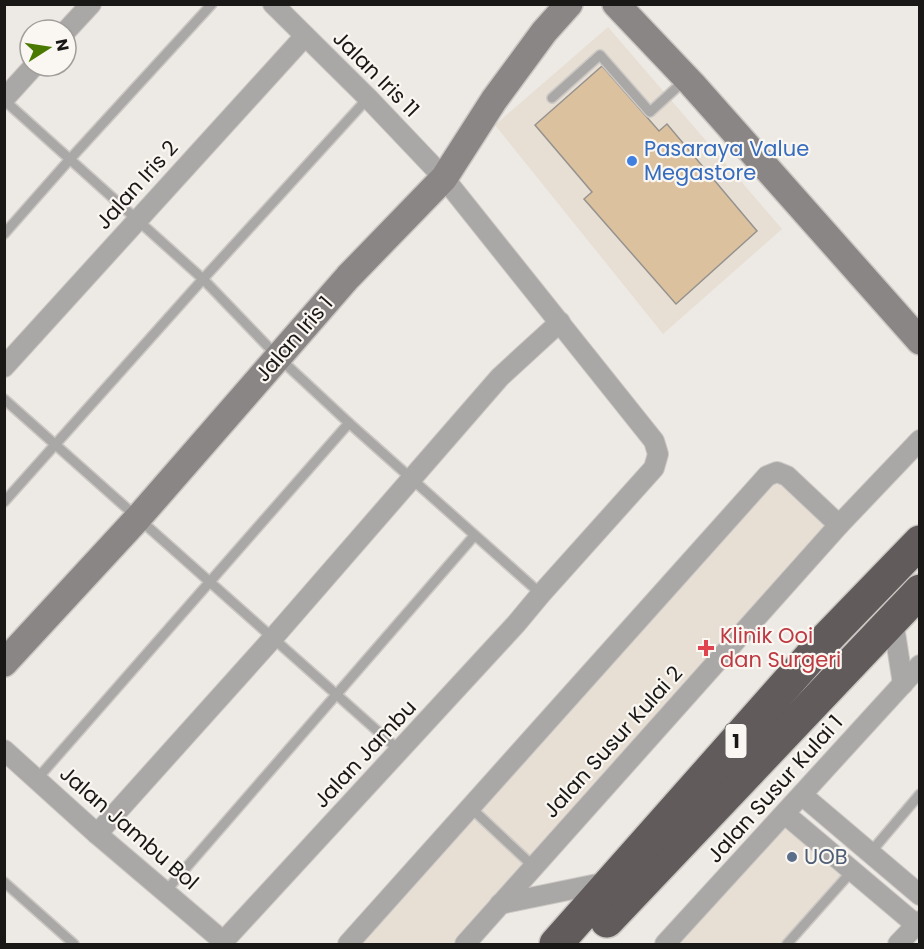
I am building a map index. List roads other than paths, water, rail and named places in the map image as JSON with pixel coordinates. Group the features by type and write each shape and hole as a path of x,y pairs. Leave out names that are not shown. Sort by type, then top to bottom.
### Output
{"highway":[{"name":"1","path":"556,945 828,637 920,542"},
{"name":"1","path":"587,945 625,901 920,591"}],"street":[{"path":"78,18 90,4"},
{"name":"Jalan Iris 11","path":"273,4 368,98 444,178 560,322"},
{"name":"Jalan Iris 1","path":"4,663 138,518 348,278 444,178 494,100 544,32 569,4"},
{"path":"615,4 686,78 920,341"},
{"name":"Jalan Iris 2","path":"4,367 305,36"},
{"path":"4,99 23,78"},
{"path":"97,834 412,481 500,377 560,322"},
{"name":"Jalan Jambu","path":"223,943 516,624 654,468 658,454 654,441 560,322"},
{"name":"Jalan Susur Kulai 2","path":"465,945 839,525 920,440"},
{"path":"348,945 767,476 777,472 786,476 839,525"},
{"path":"893,620 903,684"},
{"name":"Jalan Susur Kulai 1","path":"665,945 920,665"},
{"name":"Jalan Jambu Bol","path":"4,750 223,943"},
{"path":"802,795 920,895"},
{"path":"785,813 918,925 898,945"},
{"path":"500,904 613,881"}],"lane":[{"path":"4,234 212,4"},
{"path":"552,98 600,55 650,112 686,78"},
{"path":"4,502 368,98"},
{"path":"4,99 203,279 278,357 349,423 541,594"},
{"path":"4,399 400,751"},
{"path":"37,780 349,423"},
{"path":"165,892 474,536"},
{"path":"870,853 920,794"},
{"path":"470,807 533,866"},
{"path":"787,945 852,871"},
{"path":"4,882 74,945"}],"place":[{"name":"Pasaraya Value Megastore","path":"632,161"},
{"name":"Klinik Ooi dan Surgeri","path":"706,648"},
{"name":"UOB","path":"792,857"}]}
